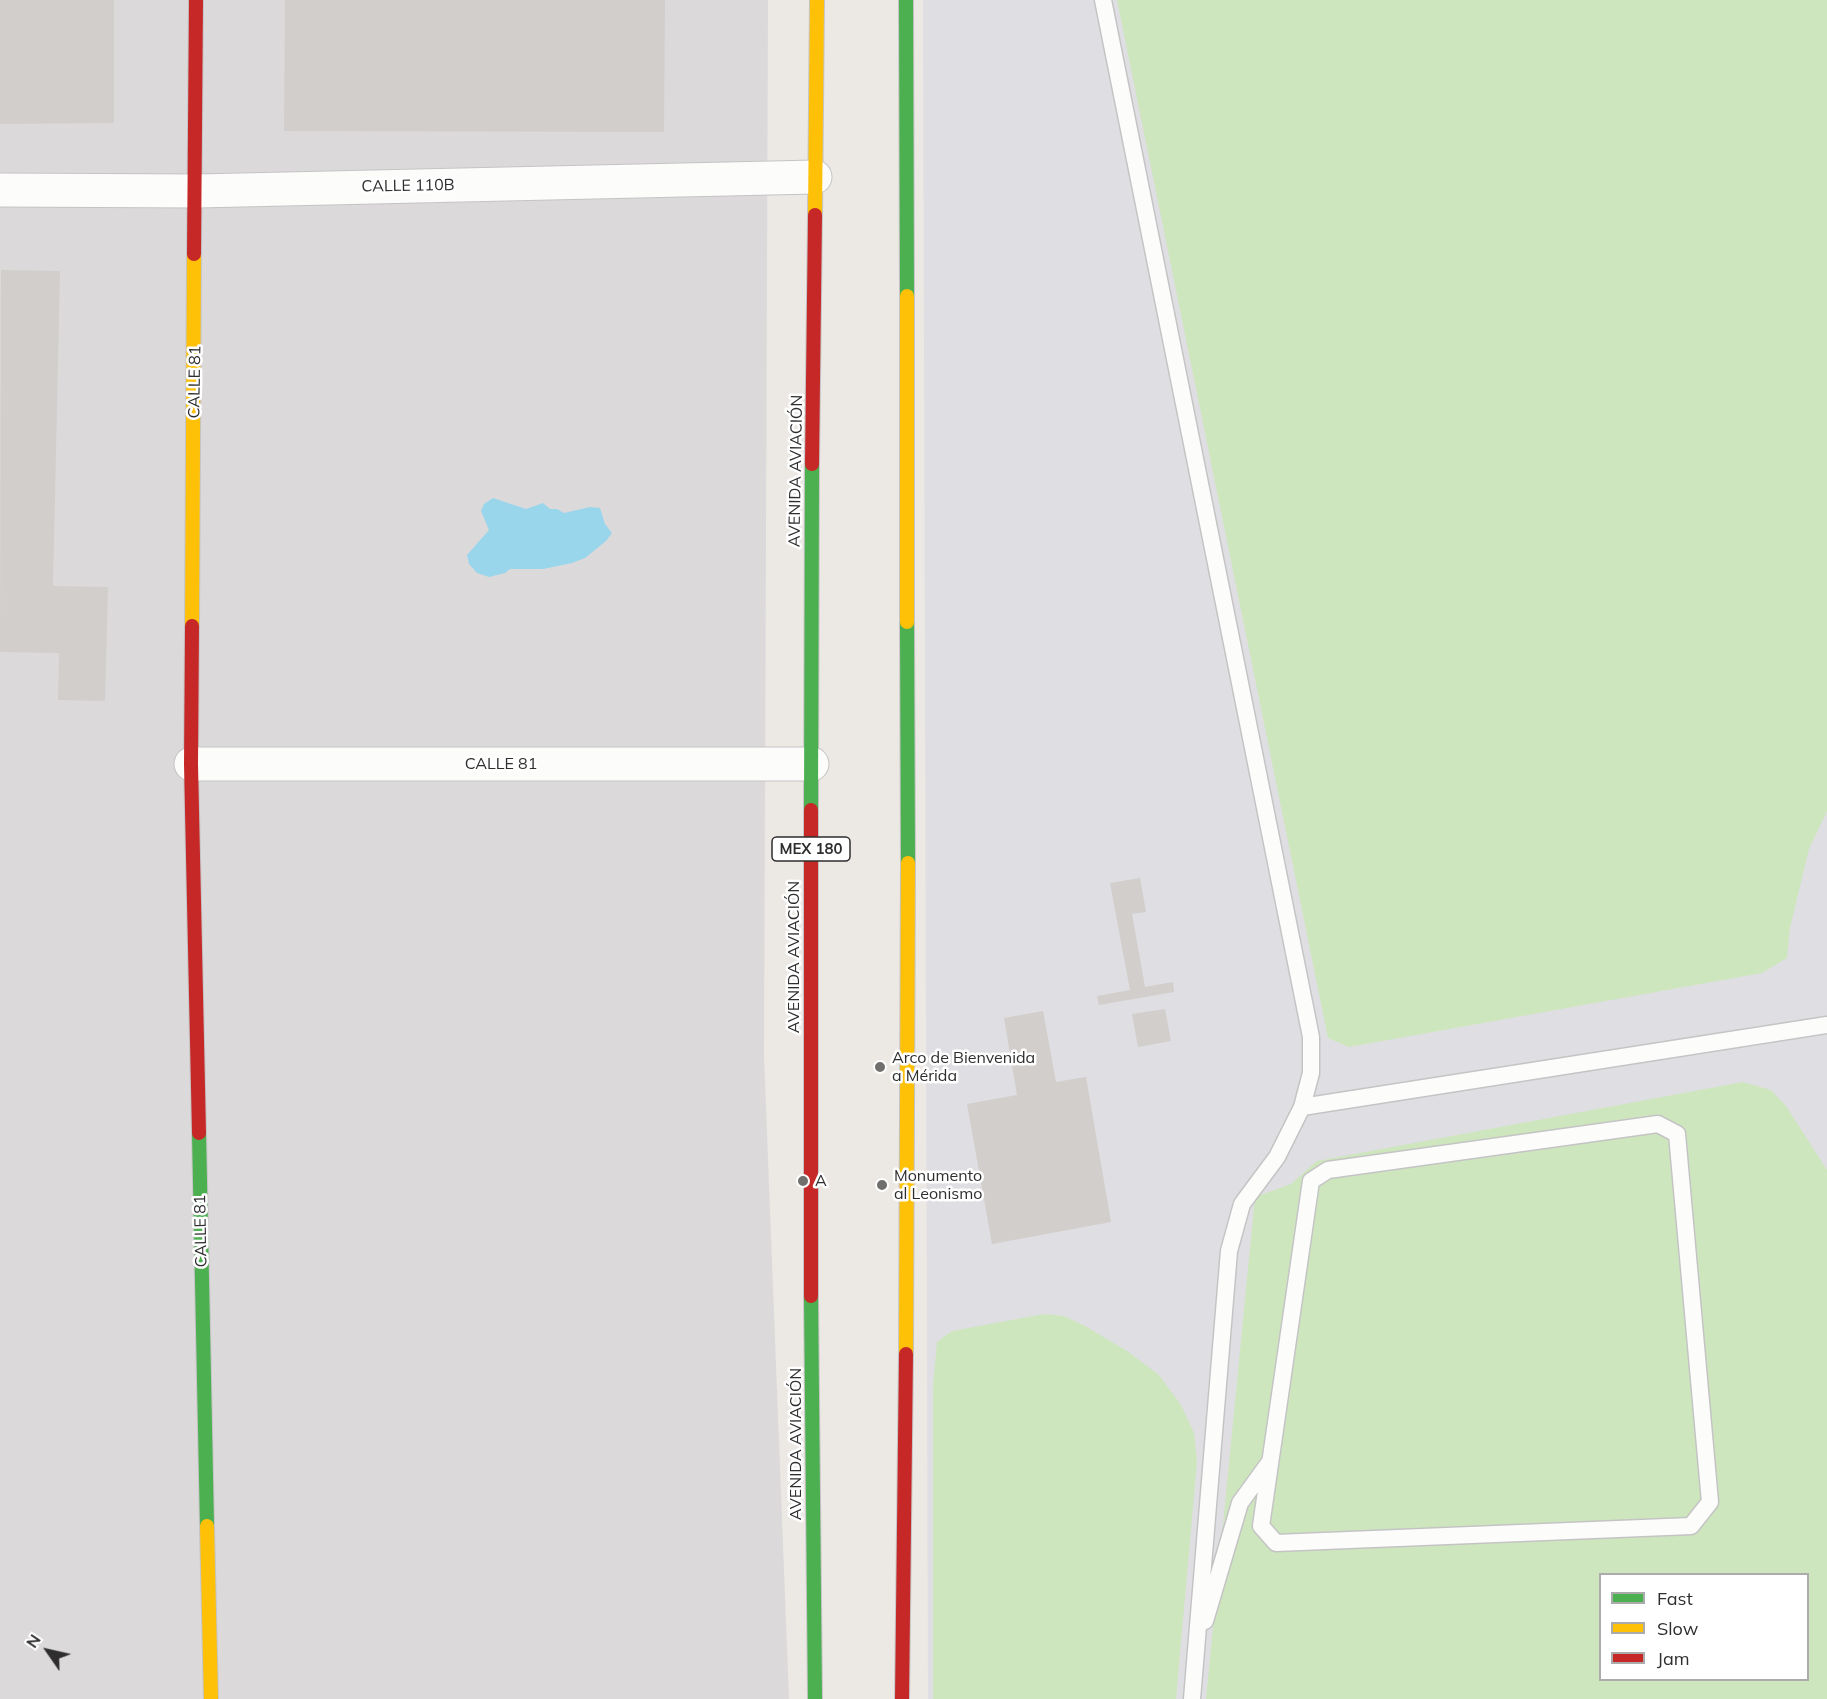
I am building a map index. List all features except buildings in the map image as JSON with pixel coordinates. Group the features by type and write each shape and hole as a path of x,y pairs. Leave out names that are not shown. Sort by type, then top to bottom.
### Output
{"main road":[{"name":"CALLE 81","path":"196,0 197,191 191,764 211,1699"},
{"name":"AVENIDA AVIACIÓN","path":"815,1699 810,1147 817,0"},
{"path":"902,1699 908,1147 906,0"}],"street":[{"name":"CALLE 110B","path":"0,190 197,191 815,177"},
{"name":"CALLE 81","path":"191,764 812,764"}],"lane":[{"path":"1103,0 1311,1037 1311,1073 1302,1107 1276,1157 1242,1204 1229,1251 1192,1699"},
{"path":"1302,1107 1827,1025"},
{"path":"1195,1653 1240,1503 1270,1463 1311,1181 1328,1170 1658,1124 1677,1134 1710,1502 1691,1526 1276,1543 1261,1526 1270,1463"}],"shaded area":[{"path":"0,0 768,0 764,1056 789,1699 0,1699"},
{"path":"923,0 1827,0 1827,1699 928,1699"}],"green space":[{"path":"1117,0 1827,0 1827,811 1809,849 1790,928 1787,958 1762,973 1349,1047 1328,1038"},
{"path":"1743,1082 1771,1090 1786,1106 1827,1170 1827,1699 1206,1699 1255,1197 1291,1184 1317,1161"},
{"path":"1044,1314 1064,1316 1085,1326 1127,1351 1159,1375 1181,1405 1194,1433 1197,1462 1176,1699 933,1699 933,1386 937,1342 952,1331"}],"water":[{"path":"493,498 526,509 543,503 550,509 557,509 564,513 590,507 600,508 605,524 612,533 585,558 572,563 543,569 510,569 505,573 489,577 477,573 469,564 467,555 489,530 481,511 484,504"}],"traffic: fast":[{"path":"906,0 907,296"},
{"path":"811,810 812,464"},
{"path":"907,622 908,863"},
{"path":"199,1133 207,1526"},
{"path":"811,1296 815,1699"}],"traffic: slow":[{"path":"815,215 817,0"},
{"path":"192,626 194,254"},
{"path":"907,296 907,622"},
{"path":"906,1354 908,863"},
{"path":"207,1526 211,1699"}],"traffic: jam":[{"path":"194,254 196,0"},
{"path":"812,464 815,215"},
{"path":"192,626 191,764 199,1133"},
{"path":"811,810 811,1296"},
{"path":"902,1699 906,1354"}],"place":[{"name":"Arco de Bienvenida a Mérida","path":"880,1067"},
{"name":"A","path":"803,1181"},
{"name":"Monumento al Leonismo","path":"882,1185"}]}
